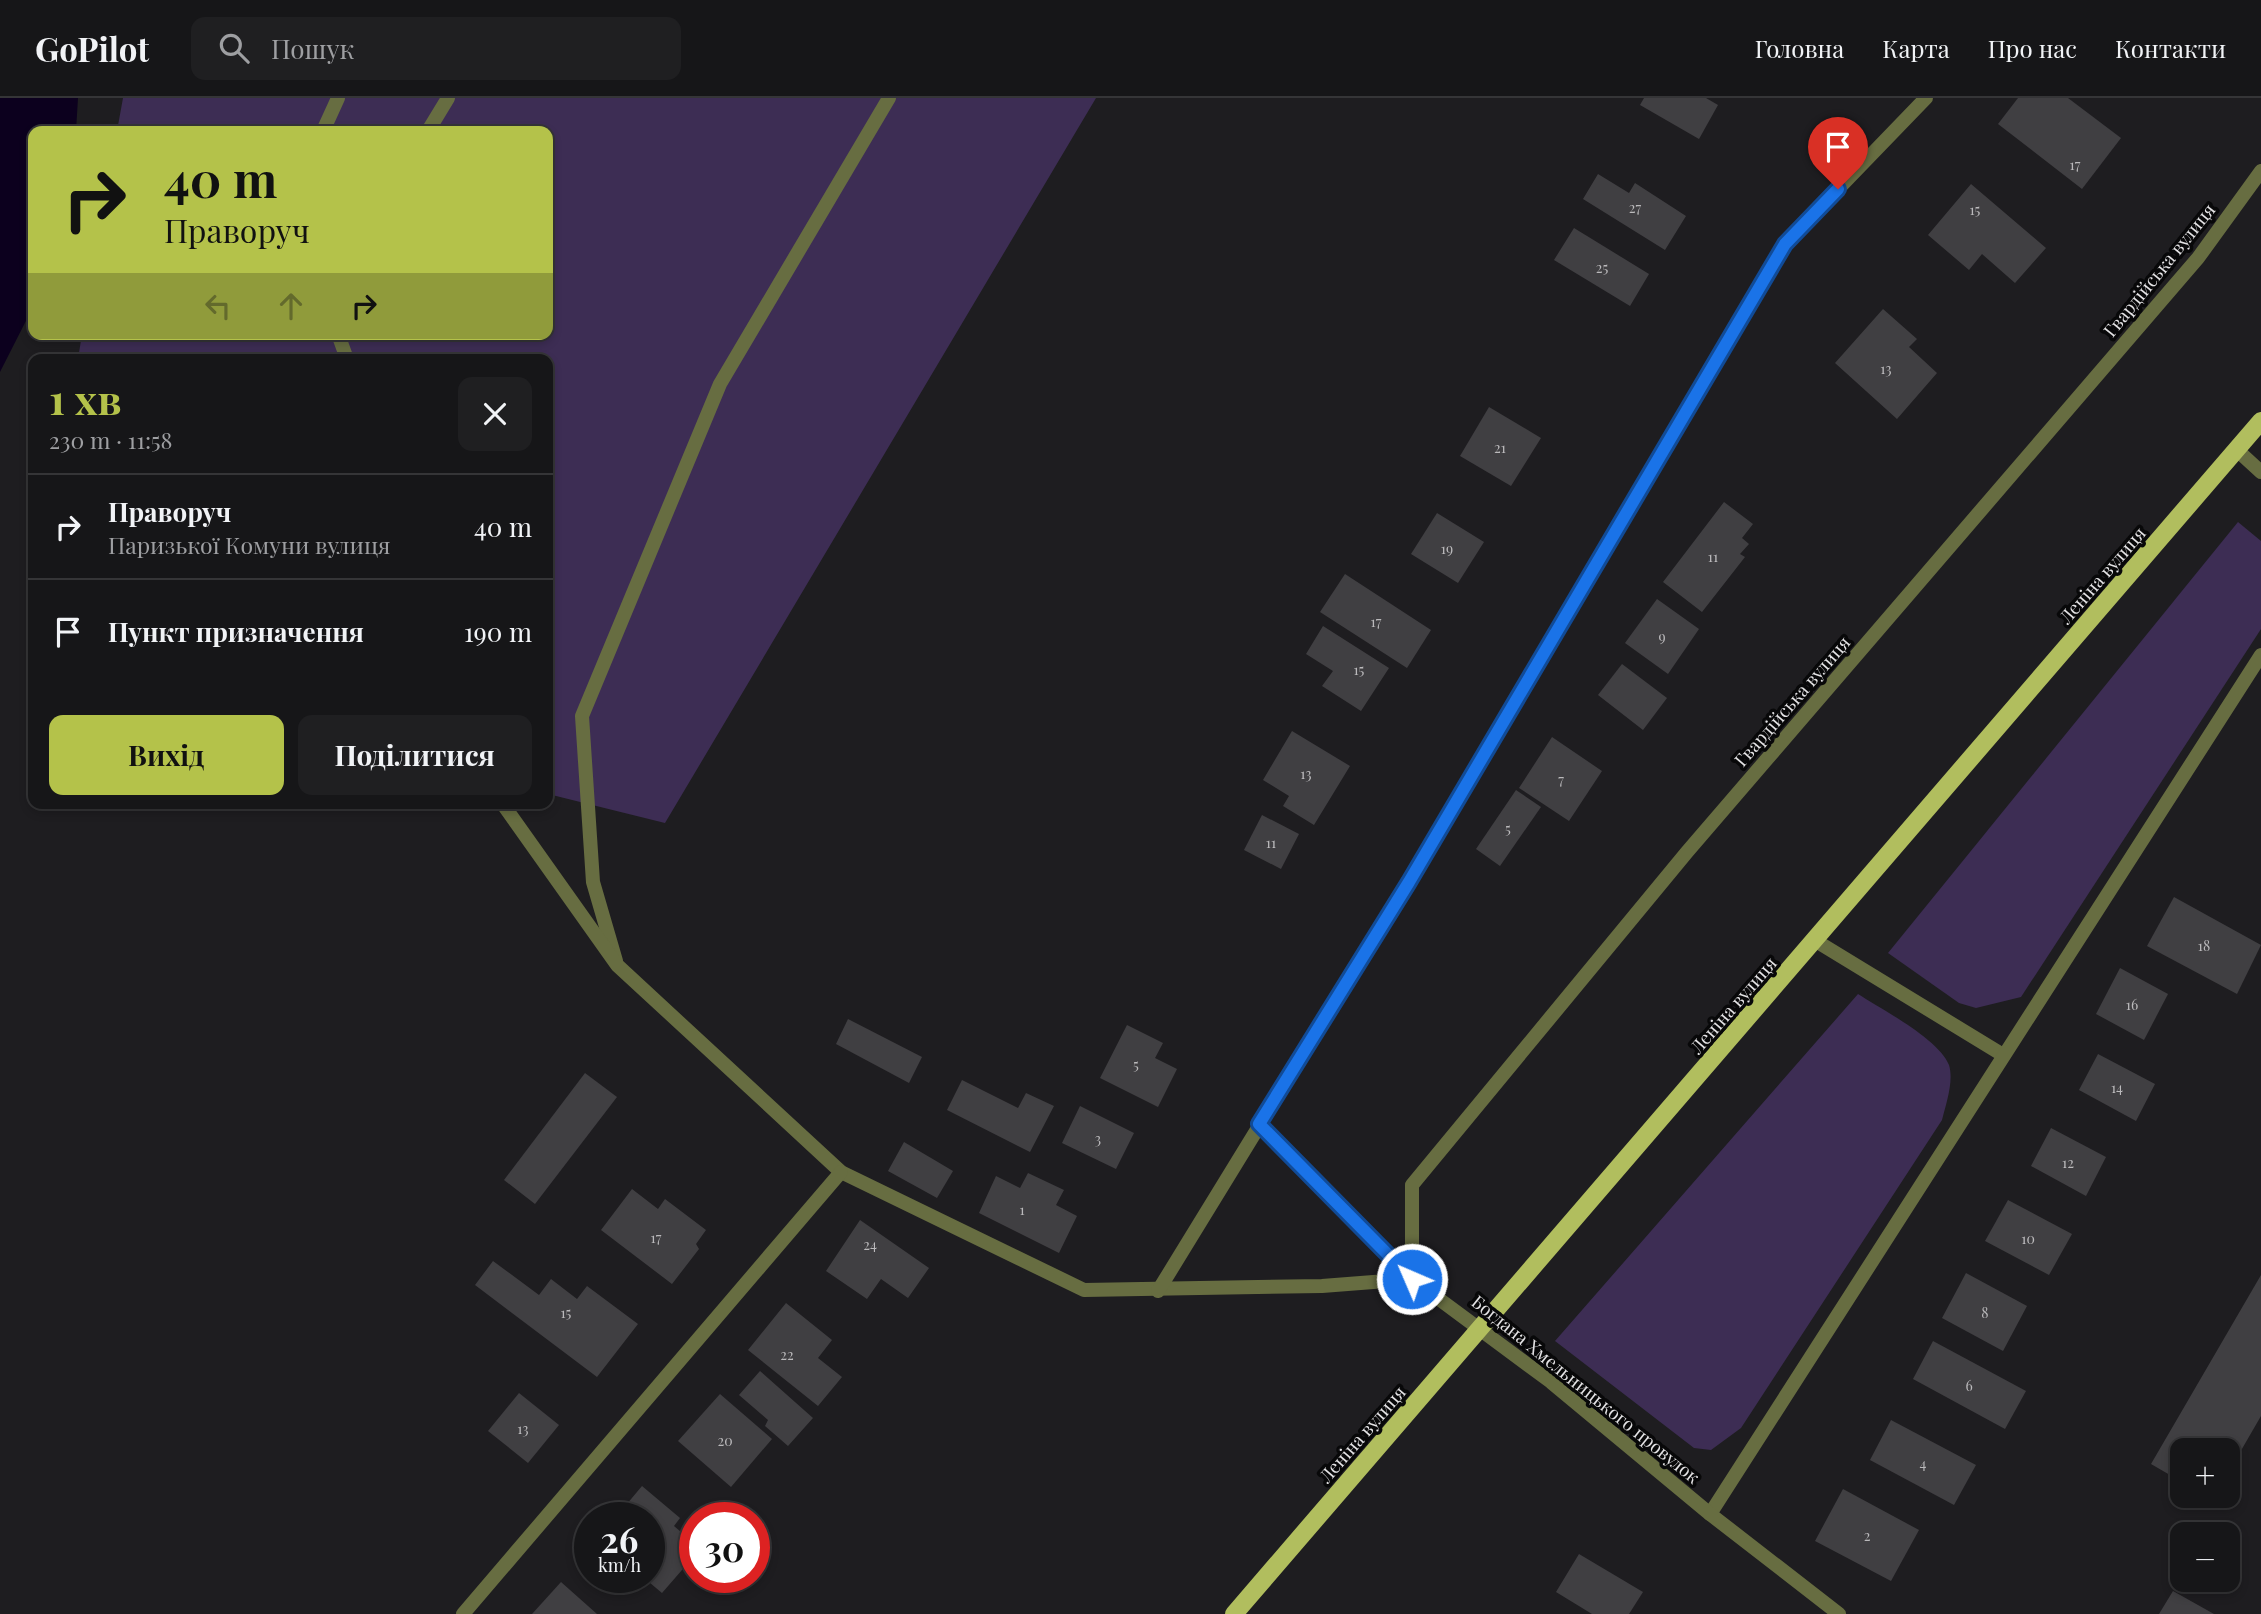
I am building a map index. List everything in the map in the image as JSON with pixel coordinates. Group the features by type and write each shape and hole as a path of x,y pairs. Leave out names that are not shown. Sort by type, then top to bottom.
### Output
{"main road":[{"name":"Леніна вулиця","path":"1234,1614 2261,421"}],"street":[{"path":"325,126 338,98"},
{"path":"431,126 448,98"},
{"path":"617,965 593,883 582,716 720,384 889,98"},
{"path":"1158,1291 1409,882 1785,244 1926,98"},
{"name":"Гвардійська вулиця","path":"1412,1279 1412,1185 1687,852 2198,258 2261,171"},
{"path":"2237,450 2261,472"},
{"path":"1710,1514 2261,655"},
{"path":"506,809 617,965 841,1172 1084,1290 1158,1291 1322,1286 1412,1279"},
{"path":"1816,941 2003,1055"},
{"name":"Богдана Хмельницького провулок","path":"1259,1124 1412,1279 1481,1328 1833,1613"},
{"path":"463,1614 841,1172"}],"shaded area":[{"path":"0,98 78,98 76,126 28,126 28,317 0,372"},
{"path":"123,98 1096,98 665,823 553,795 553,354 79,354 81,340 553,340 553,126 118,126"},
{"path":"2238,522 2261,541 2261,629 2021,997 1976,1008 1959,1003 1888,953"},
{"path":"1858,994 1922,1035 1943,1055 1949,1065 1951,1078 1942,1120 1741,1428 1711,1450 1694,1448 1555,1341"}],"building":[{"path":"1644,98 1706,98 1718,105 1699,139 1640,105"},
{"path":"2018,98 2068,98 2121,138 2082,189 1998,124"},
{"path":"1598,174 1629,193 1635,183 1686,216 1665,250 1583,199"},
{"path":"1971,184 2046,248 2015,283 1982,254 1969,270 1928,235"},
{"path":"1574,228 1649,274 1630,306 1554,260"},
{"path":"1883,309 1917,339 1909,347 1937,373 1897,419 1835,363"},
{"path":"1489,407 1541,438 1511,486 1460,456"},
{"path":"1724,502 1753,524 1742,538 1749,544 1740,554 1745,557 1702,612 1663,582"},
{"path":"1437,513 1484,542 1458,583 1411,554"},
{"path":"1345,574 1431,630 1407,668 1320,612"},
{"path":"1657,599 1699,629 1668,674 1625,643"},
{"path":"1323,626 1389,668 1361,711 1322,686 1333,671 1306,654"},
{"path":"1622,664 1667,698 1643,730 1598,695"},
{"path":"1292,731 1350,766 1314,825 1283,806 1289,796 1263,780"},
{"path":"1552,737 1602,771 1569,821 1519,788"},
{"path":"1516,790 1541,807 1500,866 1476,849"},
{"path":"1262,815 1299,834 1281,869 1244,850"},
{"path":"2174,897 2261,945 2237,994 2147,946"},
{"path":"2120,968 2168,994 2144,1040 2096,1014"},
{"path":"848,1019 922,1057 909,1083 836,1044"},
{"path":"1127,1025 1163,1043 1155,1058 1177,1069 1158,1107 1100,1078"},
{"path":"2098,1054 2155,1084 2136,1121 2079,1090"},
{"path":"585,1073 617,1097 535,1204 504,1180"},
{"path":"962,1080 1018,1108 1026,1093 1054,1106 1030,1152 947,1110"},
{"path":"1080,1106 1134,1133 1116,1169 1062,1143"},
{"path":"2051,1128 2106,1157 2086,1196 2031,1166"},
{"path":"904,1142 953,1171 937,1198 888,1171"},
{"path":"1028,1173 1064,1190 1056,1205 1077,1216 1059,1253 979,1213 996,1176 1020,1188"},
{"path":"632,1189 658,1209 665,1199 706,1230 696,1244 699,1249 672,1284 601,1230"},
{"path":"2008,1200 2072,1234 2049,1275 1985,1241"},
{"path":"860,1220 929,1268 908,1298 881,1279 867,1299 826,1271"},
{"path":"493,1261 539,1295 551,1279 577,1299 587,1286 638,1324 597,1377 475,1285"},
{"path":"1966,1273 2027,1306 2003,1351 1942,1318"},
{"path":"2261,1275 2261,1416 2240,1452 2240,1438 2170,1438 2170,1475 2151,1464"},
{"path":"786,1303 832,1340 818,1358 842,1377 818,1406 748,1350"},
{"path":"1933,1341 2026,1391 2005,1429 1913,1379"},
{"path":"760,1371 813,1418 788,1446 765,1426 768,1420 739,1395"},
{"path":"519,1393 559,1425 528,1463 488,1431"},
{"path":"720,1394 772,1439 731,1487 678,1441"},
{"path":"1891,1420 1976,1465 1954,1505 1870,1460"},
{"path":"642,1486 661,1502 629,1502"},
{"path":"1843,1489 1919,1530 1891,1581 1815,1541"},
{"path":"665,1505 679,1517 674,1526 679,1530 679,1573 665,1590"},
{"path":"1579,1554 1643,1592 1629,1614 1592,1614 1556,1592"},
{"path":"561,1582 597,1614 532,1614"},
{"path":"2175,1592 2214,1614 2159,1614"}],"route":[{"path":"1412,1279 1259,1124 1409,882 1785,244 1838,189"}]}
